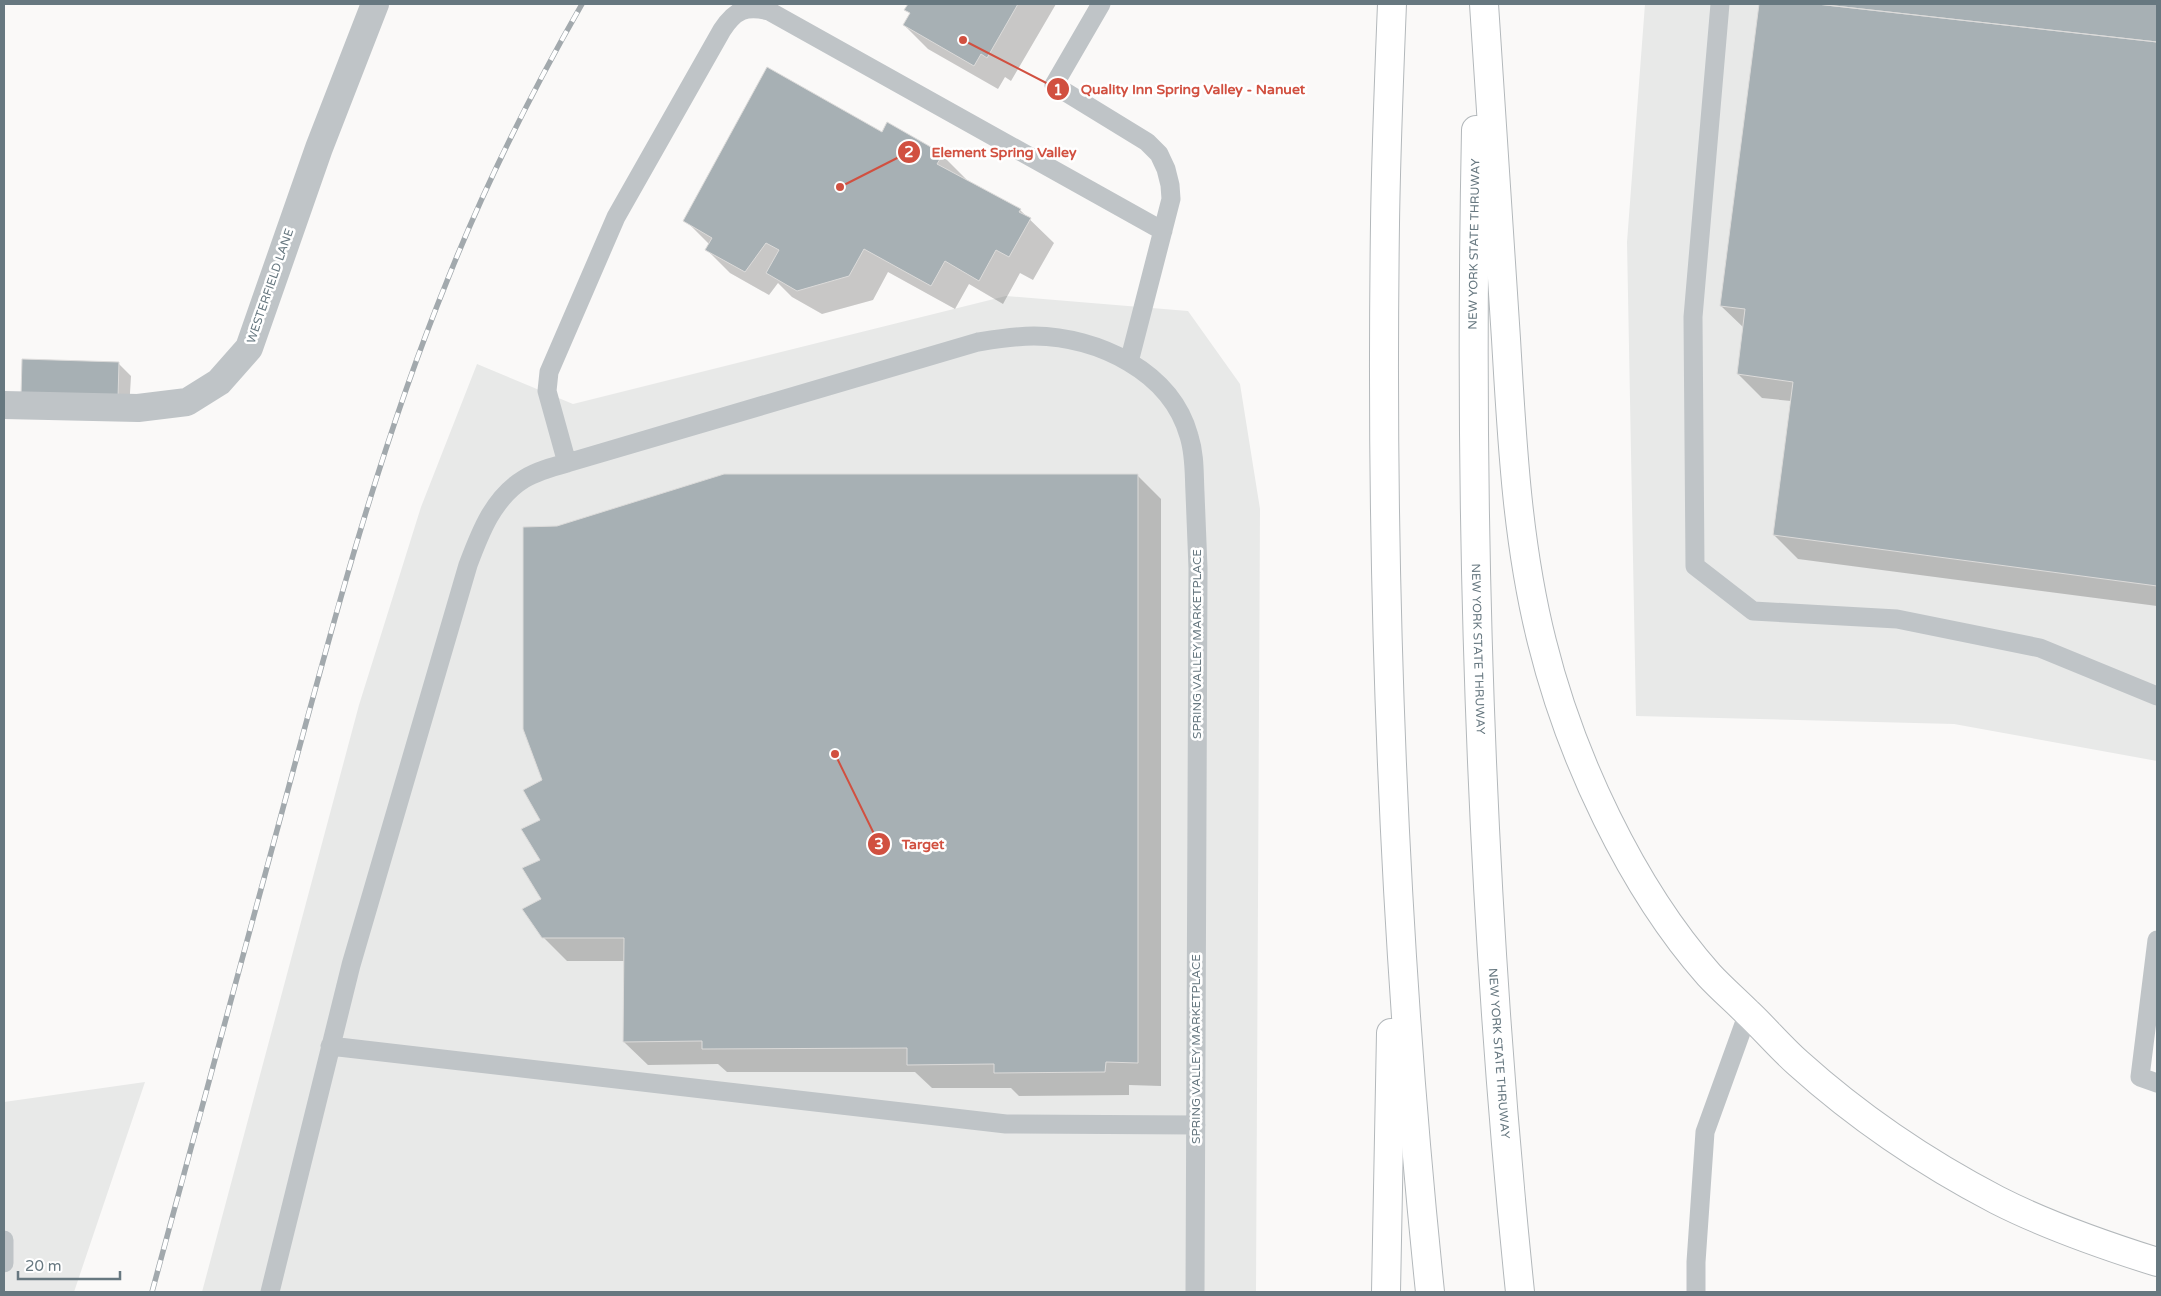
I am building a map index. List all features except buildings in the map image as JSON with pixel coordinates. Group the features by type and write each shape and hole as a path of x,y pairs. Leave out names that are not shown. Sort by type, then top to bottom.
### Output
{"highway":[{"path":"1392,4 1385,220 1386,596 1395,849 1413,1112 1430,1292"},
{"path":"1482,4 1514,474 1522,542 1542,642 1562,710 1575,744 1632,865 1668,921 1709,975 1795,1060 1839,1098 1890,1136 1940,1168 1997,1200 2053,1226 2157,1262"},
{"name":"NEW YORK STATE THRUWAY","path":"1482,4 1474,222 1473,471 1476,598 1493,976 1520,1292"},
{"path":"1386,1292 1395,849"}],"street":[{"name":"WESTERFIELD LANE","path":"4,405 138,408 187,402 219,382 249,348 319,148 375,4"}],"lane":[{"path":"1101,4 1054,85 1135,134 1159,154 1170,185 1170,199 1129,362"},
{"path":"1720,4 1693,317 1695,566 1753,611 1897,619 2031,646 2157,696"},
{"path":"567,463 548,398 546,384 549,372 616,217 722,30 730,19 741,10 755,7 769,11 1162,231"},
{"name":"SPRING VALLEY MARKETPLACE","path":"270,1292 354,955 468,565 490,514 506,494 523,479 541,471 978,342 1007,337 1060,338 1106,350 1129,362 1158,385 1172,400 1182,417 1193,452 1198,568 1195,1292"},
{"path":"2149,1080 2157,940"},
{"path":"1696,1292 1696,1262 1705,1132 1748,1013"},
{"path":"330,1046 1006,1124 1196,1125"},
{"path":"4,1240 4,1263"}],"shaded area":[{"path":"1645,4 2157,4 2157,761 1954,724 1636,716 1627,242"},
{"path":"1006,296 1188,311 1240,384 1260,509 1256,1292 202,1292 359,705 421,507 477,364 573,404"},
{"path":"145,1082 74,1292 4,1292 4,1102"}],"railway":[{"path":"152,1292 340,601 400,408 422,344 477,210 527,105 582,4"}],"place":[{"name":"Quality Inn Spring Valley - Nanuet","path":"963,40"},
{"name":"Element Spring Valley","path":"840,187"},
{"name":"Target","path":"835,754"}]}
